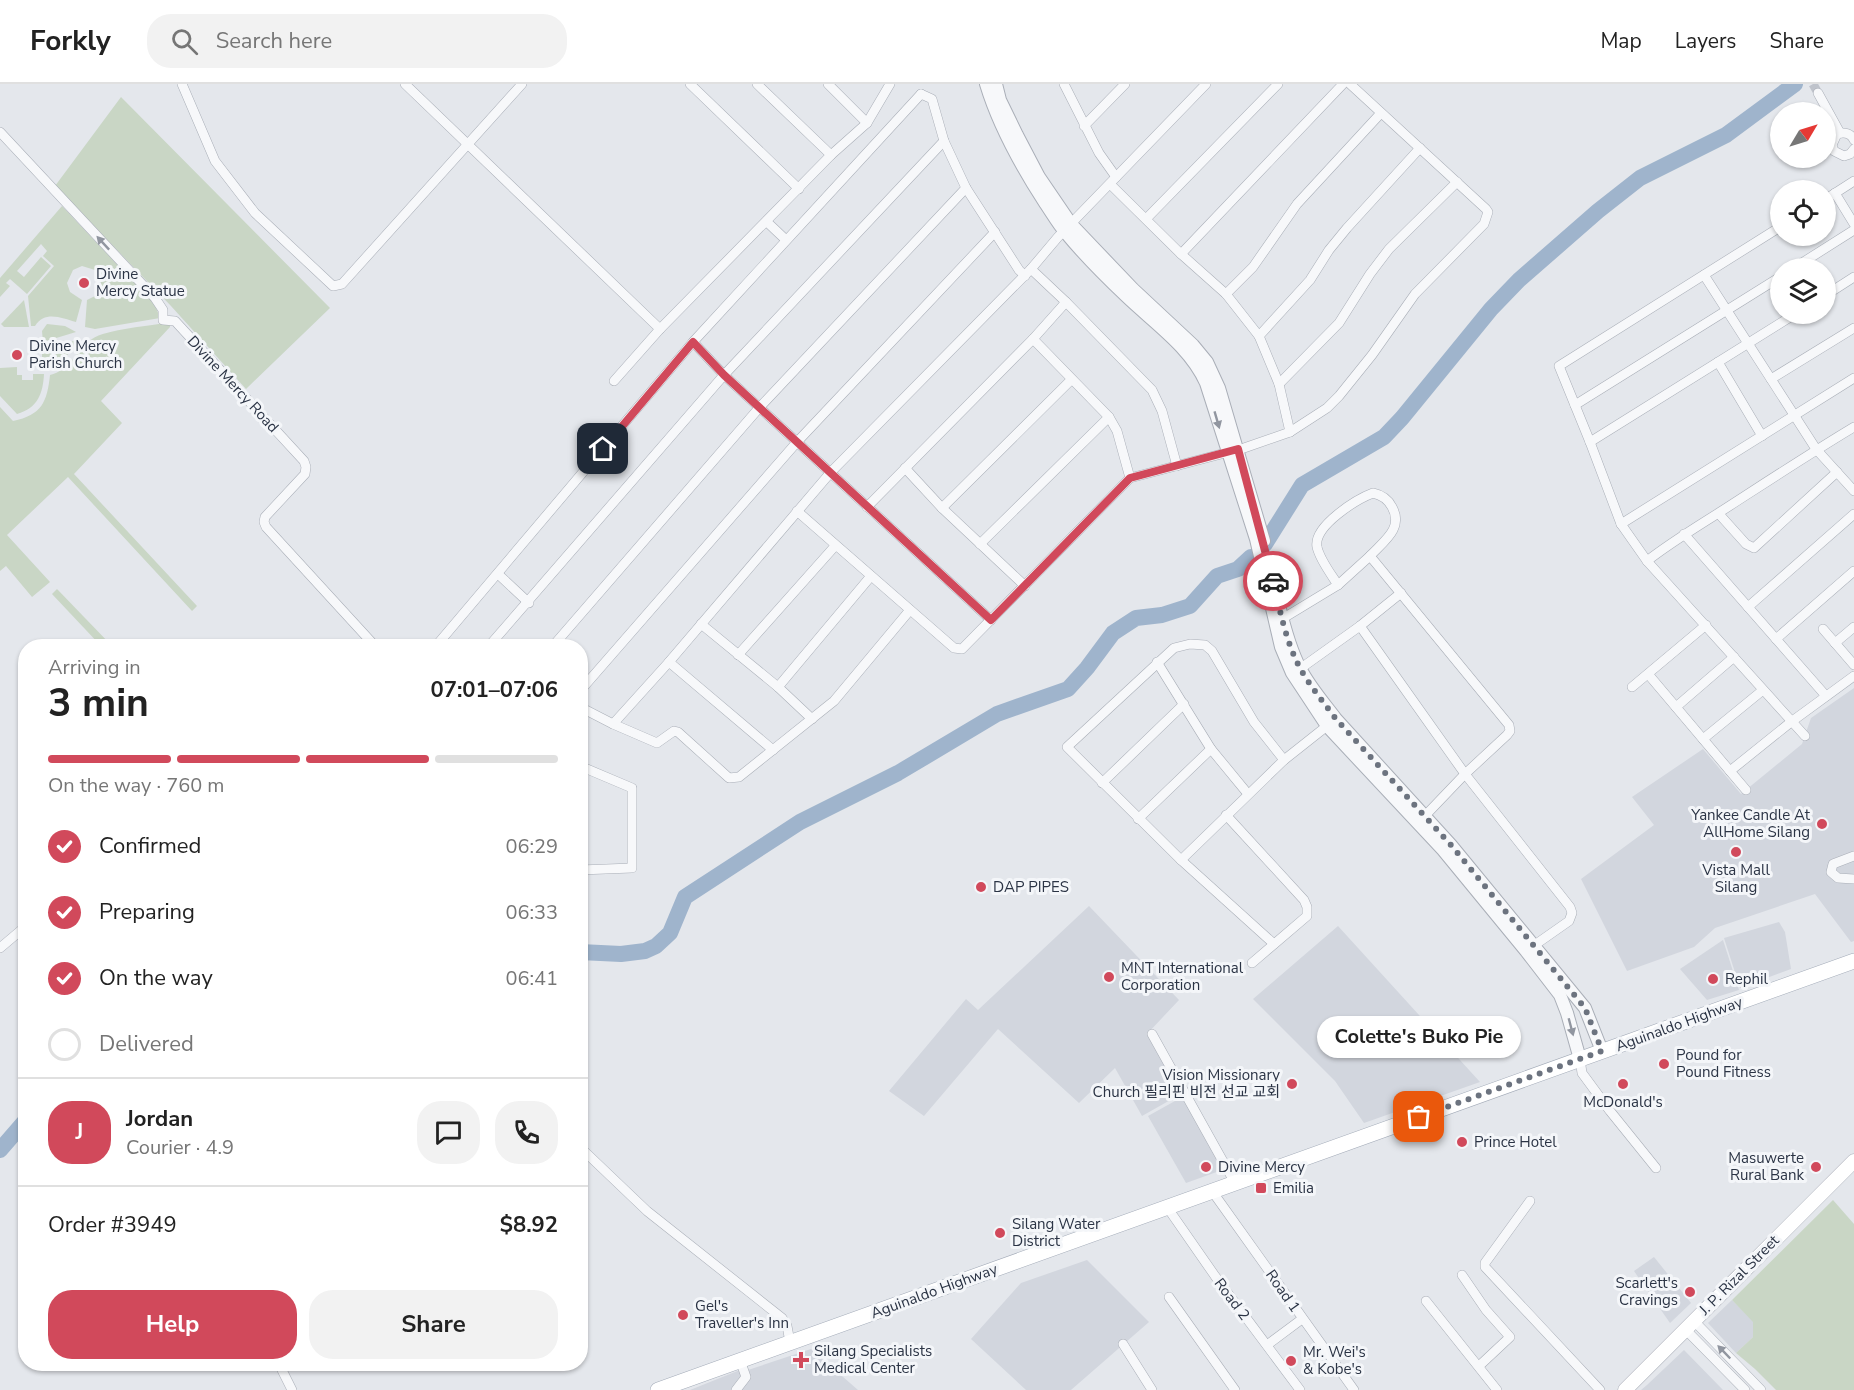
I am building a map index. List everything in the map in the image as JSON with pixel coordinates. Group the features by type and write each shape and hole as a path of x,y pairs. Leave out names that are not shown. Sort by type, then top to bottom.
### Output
{"main road":[{"name":"Aguinaldo Highway","path":"658,1390 1854,961"},
{"name":"J. P. Rizal Street","path":"1625,1390 1854,1161"}],"street":[{"path":"182,84 215,161 255,213 333,286 342,284 522,84"},
{"path":"405,84 660,329"},
{"path":"690,84 799,189"},
{"path":"757,84 831,155"},
{"path":"828,84 867,123"},
{"path":"614,381 660,329 831,155 867,123 890,84"},
{"path":"442,639 693,342 921,94 921,84"},
{"path":"986,84 1008,141 1028,176 1068,228 1126,296 1193,360 1206,383 1232,451 1259,539 1279,621 1296,671 1332,723 1422,819 1530,948 1585,1008 1602,1051"},
{"path":"996,84 1000,100 1017,135 1068,228"},
{"path":"1065,84 1113,180 1146,219 1226,294 1259,336 1279,384 1290,432"},
{"path":"1084,126 1125,84"},
{"path":"613,724 831,472 1028,272 1206,84"},
{"path":"1146,219 1278,84"},
{"path":"1181,254 1343,84"},
{"path":"797,511 954,648 962,650 1130,478 1232,451 1290,432 1327,408 1372,355 1415,294 1484,224 1488,212 1350,84"},
{"path":"1818,93 1840,133"},
{"path":"921,94 932,99 944,141 966,188 1019,270 1028,272 1066,302 1152,390 1162,411 1177,466"},
{"path":"1226,294 1253,267 1297,204 1381,113"},
{"name":"Divine Mercy Road","path":"0,132 155,298 163,310 163,320 175,321 304,461 305,474 265,516 264,522 266,527 369,639"},
{"path":"1854,140 1849,134 1840,133 1833,139 1832,145 1838,154 1844,156 1850,154 1854,149"},
{"path":"496,639 724,375 944,141"},
{"path":"1259,336 1310,280 1329,250 1347,228 1420,148"},
{"path":"1836,192 1854,181"},
{"path":"1279,384 1339,324 1370,274 1389,249 1457,182"},
{"path":"559,639 759,408 966,188"},
{"path":"1836,195 1854,224"},
{"path":"767,222 786,240"},
{"path":"1810,258 1854,230"},
{"path":"588,682 797,442 994,232"},
{"path":"1770,233 1559,366 1621,524 1647,561 1805,736"},
{"path":"1704,275 1816,449 1854,491"},
{"path":"1836,289 1854,277"},
{"path":"1575,405 1770,283"},
{"path":"867,507 1033,339 1066,302"},
{"path":"1590,442 1779,324"},
{"path":"1771,379 1854,328"},
{"path":"1033,339 1109,417 1117,431 1130,478"},
{"path":"693,342 759,408 991,620"},
{"path":"1718,362 1762,436"},
{"path":"1621,524 1854,378"},
{"path":"942,508 1071,380"},
{"path":"980,544 1109,417"},
{"path":"1647,561 1684,534 1816,449 1853,428"},
{"path":"905,468 942,508 1025,586"},
{"path":"1719,513 1746,544 1754,548 1837,472"},
{"path":"1279,621 1338,585 1370,556 1395,527 1397,515 1390,502 1382,495 1373,493 1346,507 1330,521 1318,538 1317,546 1338,585"},
{"path":"1748,607 1854,514"},
{"path":"1684,534 1826,696"},
{"path":"738,655 835,546"},
{"path":"1370,556 1509,725 1510,731 1507,735 1422,819"},
{"path":"1776,639 1854,571"},
{"path":"498,574 529,603"},
{"path":"778,687 871,576"},
{"path":"1296,671 1360,626 1401,593"},
{"path":"588,712 657,743 669,733 678,732 729,778 734,779 834,701 910,610"},
{"path":"701,624 778,687 812,719"},
{"path":"1632,687 1706,625"},
{"path":"1360,626 1465,774 1570,906 1572,913 1569,921 1530,948"},
{"path":"1835,643 1854,627"},
{"path":"1823,629 1854,665"},
{"path":"1274,944 1181,860 1067,747 1157,662 1174,648 1190,644 1205,645 1212,651 1254,722 1284,760"},
{"path":"1676,707 1734,657"},
{"path":"669,662 773,750"},
{"path":"1157,662 1211,749 1248,794"},
{"path":"1648,674 1746,790"},
{"path":"1730,771 1854,676"},
{"path":"1703,739 1763,690"},
{"path":"1102,783 1184,704"},
{"path":"1181,860 1284,760 1332,723"},
{"path":"1138,819 1211,749"},
{"path":"588,770 632,788 632,868 588,870"},
{"path":"1226,815 1304,900 1307,907 1307,916 1252,963"},
{"path":"1854,856 1833,864 1831,872 1838,878 1854,879"},
{"path":"0,948 18,933"},
{"path":"1530,948 1560,995 1580,1059 1582,1073 1656,1168"},
{"path":"1152,1034 1235,1183"},
{"path":"588,1155 647,1211 782,1318 787,1326 790,1342"},
{"name":"Road 1","path":"1212,1191 1354,1390"},
{"path":"1530,1201 1485,1263 1485,1267 1600,1390"},
{"name":"Road 2","path":"1167,1208 1300,1390"},
{"path":"1462,1275 1486,1310 1510,1337 1479,1366"},
{"path":"1169,1297 1234,1390"},
{"path":"1426,1301 1497,1390"},
{"path":"1267,1345 1302,1318"},
{"path":"1690,1325 1745,1390"},
{"path":"1690,1325 1761,1390"},
{"path":"1123,1344 1152,1390"},
{"path":"736,1390 746,1377 740,1360"},
{"path":"282,1371 292,1390"}],"shaded area":[{"name":"Vista Mall Silang","path":"1854,688 1854,941 1851,942 1815,894 1715,928 1694,947 1627,971 1581,879 1654,825 1632,797 1703,749 1741,794 1802,744 1811,718"},
{"path":"1089,906 1179,1000 1147,1034 1181,1094 1142,1116 1115,1068 1079,1103 998,1029 924,1116 889,1091 966,999 978,1010"},
{"path":"1779,922 1785,932 1791,969 1740,988 1724,938"},
{"path":"1338,926 1480,1082 1364,1123 1335,1081 1253,999"},
{"path":"1723,940 1739,990 1707,1000 1680,969"},
{"path":"1184,1096 1225,1169 1186,1183 1148,1116"},
{"path":"1654,1257 1691,1303 1670,1323 1634,1271"},
{"path":"1087,1260 1149,1322 1071,1390 1026,1390 971,1339 1021,1283"},
{"path":"1732,1300 1753,1321 1753,1337 1736,1353 1708,1323"},
{"name":"Silang Specialists Medical Center","path":"811,1349 858,1390 741,1390 748,1370"},
{"path":"1684,1350 1723,1390 1641,1390 1647,1385"},
{"path":"740,1370 743,1375 733,1390 690,1390"}],"green space":[{"path":"121,97 330,308 246,389 171,306 55,186"},
{"path":"62,206 155,305 160,318 95,329 85,327 87,300 95,296 101,283 95,270 82,266 73,270 67,283 70,292 82,300 76,322 54,316 44,318 35,326 31,326 28,296 54,266 43,256 47,251 41,244 17,271 24,277 41,257 51,266 27,294 10,279 6,283 10,286 0,297 0,278"},
{"path":"24,300 29,327 4,327 1,324"},
{"path":"170,322 170,327 101,401 122,423 74,474 197,606 192,611 68,477 7,535 50,582 32,597 6,566 0,571 0,407 13,421 31,415 45,400 50,375 63,369 92,339 118,330"},
{"path":"47,324 65,326 76,332 43,342 42,331"},
{"path":"77,340 70,352 58,363 50,367 42,363 42,350"},
{"path":"17,367 17,375 22,375 22,380 33,380 33,374 44,374 41,393 35,404 17,414 0,396 0,368"},
{"path":"57,589 105,639 94,639 52,594"},
{"path":"1833,1200 1854,1224 1854,1390 1776,1390 1736,1353 1753,1337 1753,1322 1732,1300"}],"waterway":[{"path":"1265,544 1302,485 1384,437 1491,309 1519,280 1598,211 1640,178 1726,135 1795,84"},
{"path":"588,952 621,954 645,951 656,946 670,933 685,897 800,822 898,773 997,714 1068,689 1113,633 1136,618 1162,615 1190,606 1217,576 1238,569 1251,557"},
{"path":"0,1150 18,1129"}],"tunnel":[{"path":"1813,84 1818,93"}],"way so far":[{"path":"1273,581 1289,642 1300,669 1336,719 1451,845 1585,1008 1602,1051 1419,1117"}],"place":[{"name":"Divine Mercy Statue","path":"84,283"},
{"name":"Divine Mercy Parish Church","path":"17,355"},
{"name":"Yankee Candle At AllHome Silang","path":"1822,824"},
{"name":"Vista Mall Silang","path":"1736,852"},
{"name":"DAP PIPES","path":"981,887"},
{"name":"MNT International Corporation","path":"1109,977"},
{"name":"Rephil","path":"1713,979"},
{"name":"Pound for Pound Fitness","path":"1664,1064"},
{"name":"Vision Missionary Church 필리핀 비전 선교 교회","path":"1292,1084"},
{"name":"McDonald's","path":"1623,1084"},
{"name":"Colette's Buko Pie","path":"1419,1117"},
{"name":"Prince Hotel","path":"1462,1142"},
{"name":"Divine Mercy","path":"1206,1167"},
{"name":"Masuwerte Rural Bank","path":"1816,1167"},
{"name":"Emilia","path":"1261,1188"},
{"name":"Silang Water District","path":"1000,1233"},
{"name":"Scarlett's Cravings","path":"1690,1292"},
{"name":"Gel's Traveller's Inn","path":"683,1315"},
{"name":"Silang Specialists Medical Center","path":"801,1360"},
{"name":"Mr. Wei's & Kobe's","path":"1291,1361"}],"route":[{"path":"603,449 693,342 759,408 991,620 1130,478 1238,449 1273,581"}]}
